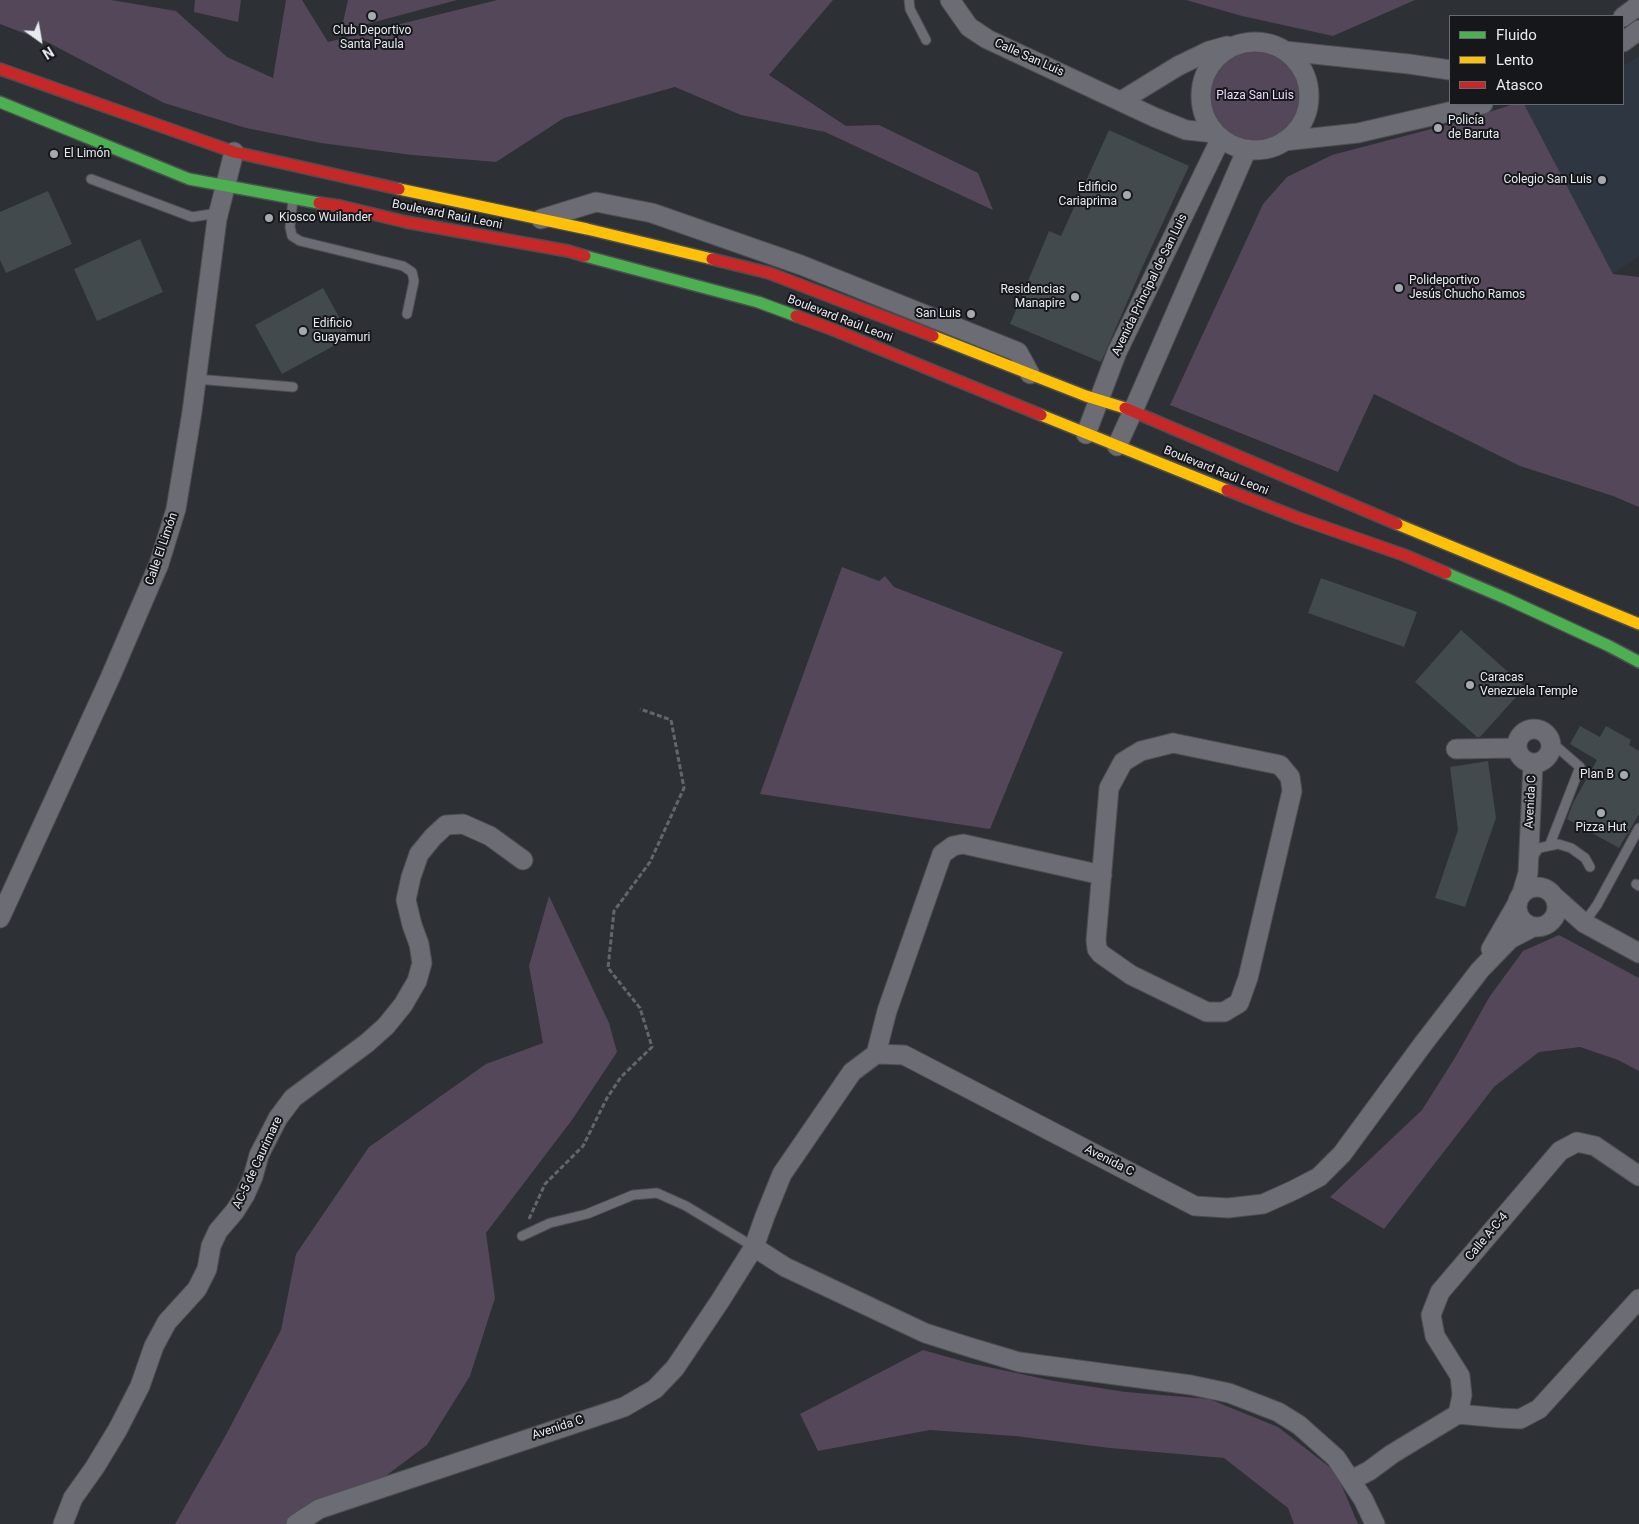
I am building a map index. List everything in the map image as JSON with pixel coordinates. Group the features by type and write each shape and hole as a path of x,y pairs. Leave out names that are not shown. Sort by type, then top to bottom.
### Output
{"main road":[{"name":"Boulevard Raúl Leoni","path":"0,69 234,152 448,200 587,228 769,273 1030,374 1134,411 1317,491 1639,624"},
{"name":"Boulevard Raúl Leoni","path":"0,102 189,179 225,187 340,206 406,222 568,251 758,302 834,330 1086,434 1298,518 1404,555 1505,598 1609,646 1639,662"}],"street":[{"name":"Calle San Luis","path":"950,0 969,27 987,39 1186,130 1218,135"},
{"path":"1624,16 1639,5"},
{"path":"1624,41 1639,30"},
{"path":"1121,101 1178,66 1209,51 1248,42 1274,45 1294,58 1306,79 1308,90 1306,113 1293,134 1284,141"},
{"path":"1236,45 1226,50 1211,64 1202,84 1201,105 1204,114 1218,135 1229,143 1247,149 1266,148 1284,141 1358,133 1479,105"},
{"path":"1285,51 1449,70"},
{"name":"Avenida Principal de San Luis","path":"1086,434 1117,352 1218,135"},
{"path":"1116,446 1134,411 1247,149"},
{"name":"Calle El Limón","path":"0,918 110,678 159,564 176,509 219,213 234,152"},
{"path":"541,219 596,202 652,213 801,265 1018,352 1030,374"},
{"path":"1456,749 1517,748 1523,733 1533,729 1544,732 1550,741"},
{"name":"Avenida C","path":"1517,748 1522,759 1533,763 1540,762 1550,753 1550,741"},
{"path":"1173,743 1280,765 1290,777 1292,791 1248,978 1239,1002 1224,1012 1207,1012 1131,975 1101,954 1097,949 1096,940 1102,875 1109,788 1124,762 1141,751 1173,743"},
{"name":"Avenida C","path":"1480,970 1520,899 1528,873 1531,848 1533,763"},
{"name":"AC-5 de Caurimare","path":"63,1524 72,1498 95,1467 123,1420 140,1386 154,1346 167,1322 198,1288 207,1269 211,1246 218,1231 235,1212 245,1195 253,1177 259,1155 278,1118 293,1098 367,1043 386,1026 403,1006 417,981 422,963 419,944 412,926 406,900 419,854 433,836 446,825 463,824 490,836 522,860"},
{"path":"876,1054 887,1011 942,854 953,846 962,844 1102,875"},
{"name":"Avenida C","path":"1531,848 1558,908 1552,922"},
{"path":"1532,927 1524,923 1518,914 1520,899 1528,889 1534,887 1552,893"},
{"name":"Avenida C","path":"1552,893 1584,922 1639,953"},
{"name":"Avenida C","path":"296,1524 320,1508 624,1407 655,1389 675,1368 754,1246 782,1174 852,1072 876,1054 904,1055 1195,1206 1228,1208 1262,1204 1294,1190 1319,1176 1342,1154 1480,970 1510,939 1532,927 1543,927 1552,922 1565,920 1584,922"},
{"name":"Calle A-C-4","path":"1458,1414 1462,1395 1460,1376 1435,1336 1432,1315 1440,1292 1560,1151 1576,1142 1595,1146 1639,1176"},
{"path":"754,1246 785,1267 925,1333 969,1347 1019,1362 1190,1385 1229,1393 1278,1412 1299,1425 1336,1458 1363,1499 1375,1524"},
{"path":"1351,1480 1369,1471 1392,1454 1458,1414 1520,1418 1539,1409 1639,1299"}],"lane":[{"path":"909,0 910,10 926,40"},
{"path":"92,179 192,217 219,213"},
{"path":"293,199 290,227 292,236 300,241 403,266 412,272 414,281 407,314"},
{"path":"196,379 293,387"},
{"path":"1550,741 1580,767 1550,844"},
{"path":"1584,922 1597,905 1639,828"},
{"path":"1531,848 1558,844 1570,848 1585,858 1590,867"},
{"path":"522,1236 550,1223 587,1214 633,1196 658,1193 686,1206 754,1246"}],"path":[{"path":"522,1236 545,1184 583,1146 607,1098 621,1077 652,1047 640,1008 608,968 614,911 650,862 684,788 671,720 640,709"}],"shaded area":[{"name":"Colegio San Luis","path":"1639,56 1639,256 1613,274 1525,105 1624,105 1624,65"}],"green space":[{"path":"0,0 111,0 176,11 227,57 273,78 286,0 302,0 328,42 497,0 833,0 769,75 846,126 879,125 978,173 993,210 825,132 741,115 675,87 564,118 496,162 412,155 321,143 246,128 164,103 47,42 0,24"},
{"path":"195,0 241,0 238,22 194,12"},
{"name":"Club Deportivo Santa Paula","path":"348,0 457,0 341,31"},
{"path":"1186,0 1415,0 1333,36 1242,16"},
{"name":"Plaza San Luis","path":"1255,42 1276,46 1293,58 1305,75 1309,96 1305,117 1293,134 1276,146 1255,150 1234,146 1217,134 1205,117 1201,96 1205,75 1217,58 1234,46"},
{"name":"Polideportivo Jesús Chucho Ramos","path":"1511,105 1525,105 1613,274 1639,277 1639,507 1613,496 1520,466 1374,394 1338,472 1170,405 1263,204 1287,177 1332,155 1458,122"},
{"path":"842,567 879,581 885,576 894,587 1063,652 990,829 760,794"},
{"path":"549,896 609,1023 617,1052 572,1120 486,1233 495,1298 470,1376 427,1445 383,1478 318,1506 293,1524 175,1524 227,1433 281,1330 296,1254 369,1147 486,1064 543,1043 529,966"},
{"path":"1559,935 1639,978 1639,1071 1618,1060 1580,1047 1539,1052 1494,1087 1384,1229 1330,1197 1422,1110 1456,1056 1490,996 1523,951"},
{"path":"923,1350 969,1363 1054,1381 1126,1392 1209,1399 1278,1427 1336,1472 1358,1524 1294,1524 1288,1508 1224,1458 1110,1448 1015,1436 930,1430 818,1451 800,1414"}],"building":[{"path":"1109,130 1189,166 1101,362 1010,324 1049,231 1061,236"},
{"path":"48,191 72,244 6,273 0,260 0,212"},
{"path":"140,239 163,292 97,321 74,269"},
{"name":"Edificio Guayamuri","path":"323,288 350,337 282,374 255,325"},
{"path":"1321,578 1417,612 1404,647 1308,613"},
{"name":"Caracas Venezuela Temple","path":"1461,630 1525,687 1480,737 1477,737 1415,682"},
{"path":"1580,726 1600,737 1606,726 1631,740 1629,745 1639,751 1639,814 1619,848 1567,819 1573,803 1597,760 1570,744"},
{"path":"1488,761 1496,818 1465,907 1435,898 1458,830 1450,767"}],"traffic: fast":[{"path":"0,102 189,179 319,203"},
{"path":"585,256 758,302 796,316"},
{"path":"1446,573 1505,598 1609,646 1639,662"}],"traffic: slow":[{"path":"399,189 587,229 712,259"},
{"path":"933,336 1086,396 1125,408"},
{"path":"1041,415 1227,490"},
{"path":"1397,524 1639,624"}],"traffic: jam":[{"path":"0,69 234,152 399,189"},
{"path":"319,203 340,206 406,222 568,251 585,256"},
{"path":"712,259 769,273 933,336"},
{"path":"796,316 1041,415"},
{"path":"1125,408 1397,524"},
{"path":"1227,490 1298,518 1404,555 1446,573"}],"place":[{"name":"Club Deportivo Santa Paula","path":"372,16"},
{"name":"Policía de Baruta","path":"1438,128"},
{"name":"El Limón","path":"54,154"},
{"name":"Colegio San Luis","path":"1602,180"},
{"name":"Edificio Cariaprima","path":"1127,195"},
{"name":"Kiosco Wuilander","path":"269,218"},
{"name":"Polideportivo Jesús Chucho Ramos","path":"1399,288"},
{"name":"Residencias Manapire","path":"1075,297"},
{"name":"San Luis","path":"971,314"},
{"name":"Edificio Guayamuri","path":"303,331"},
{"name":"Caracas Venezuela Temple","path":"1470,685"},
{"name":"Plan B","path":"1624,775"},
{"name":"Pizza Hut","path":"1601,813"}]}
